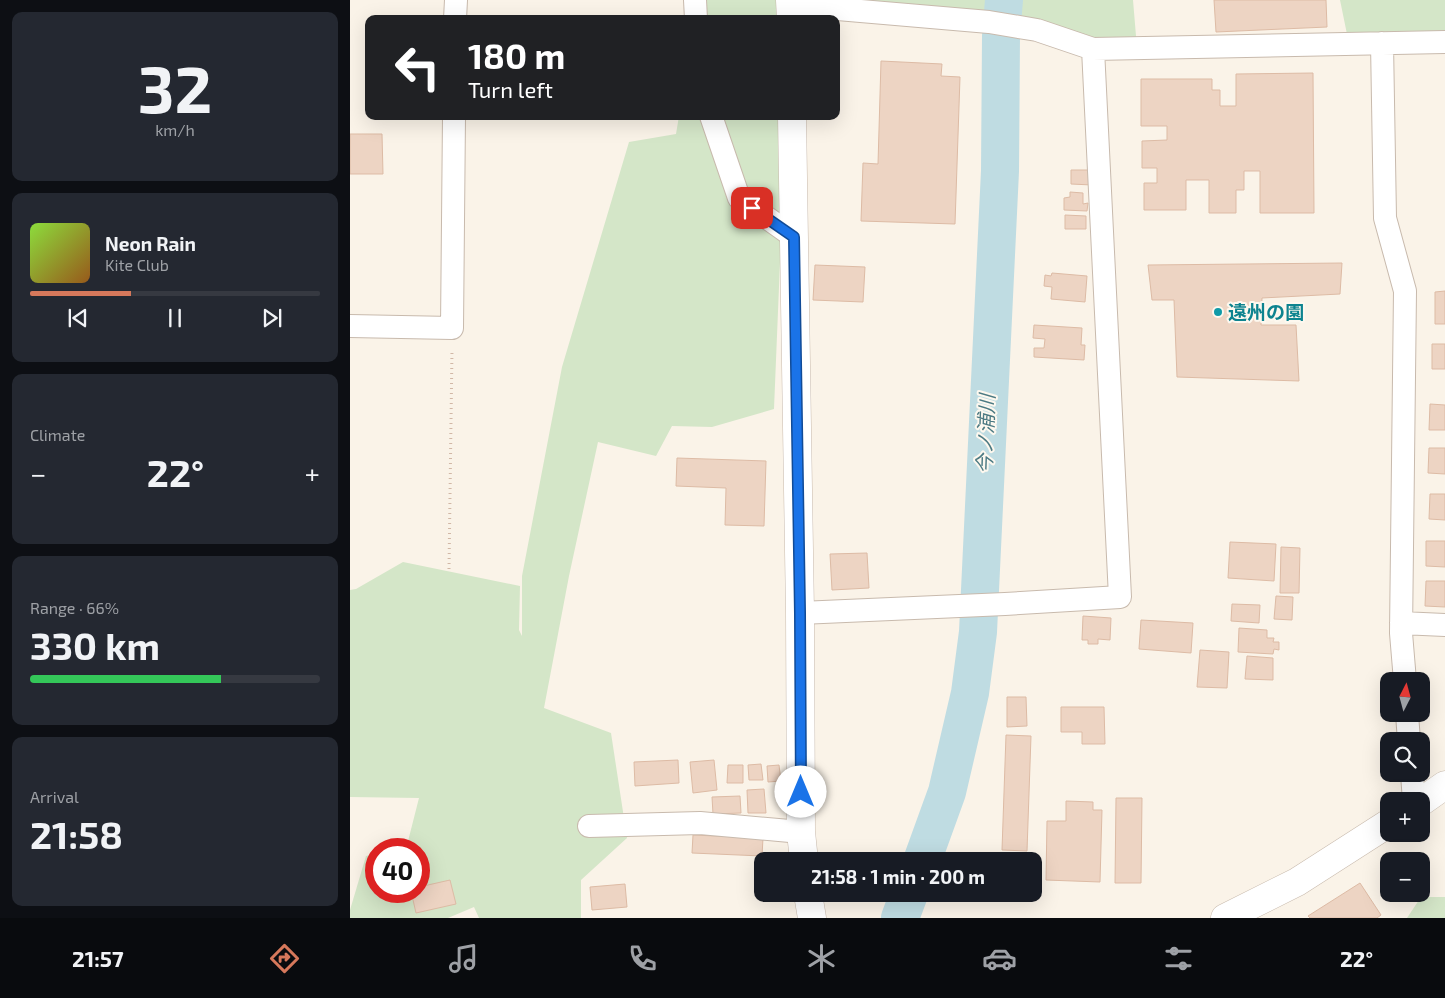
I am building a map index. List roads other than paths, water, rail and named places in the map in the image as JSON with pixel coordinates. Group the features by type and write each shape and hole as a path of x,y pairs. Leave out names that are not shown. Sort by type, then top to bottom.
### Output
{"street":[{"path":"455,15 456,0"},
{"path":"695,0 696,15"},
{"path":"791,8 989,22 1037,30 1092,49 1445,42"},
{"path":"1382,43 1385,218 1405,291 1401,623 1404,672"},
{"path":"800,613 1120,597 1092,49"},
{"path":"350,326 452,328 454,120"},
{"path":"712,120 738,198 794,237"},
{"path":"792,120 800,613 801,832 803,852"},
{"path":"1401,623 1445,625"},
{"path":"1430,796 1445,785"},
{"path":"589,826 700,823 801,832"},
{"path":"1225,918 1297,882 1380,829"},
{"path":"809,902 812,918"}],"waterway":[{"name":"今ノ浦川","path":"925,852 947,792 970,693 978,632 1000,171 1001,36 1004,0"},
{"name":"今ノ浦川","path":"900,918 906,902"}],"place":[{"name":"遠州の園","path":"1218,312"}]}
